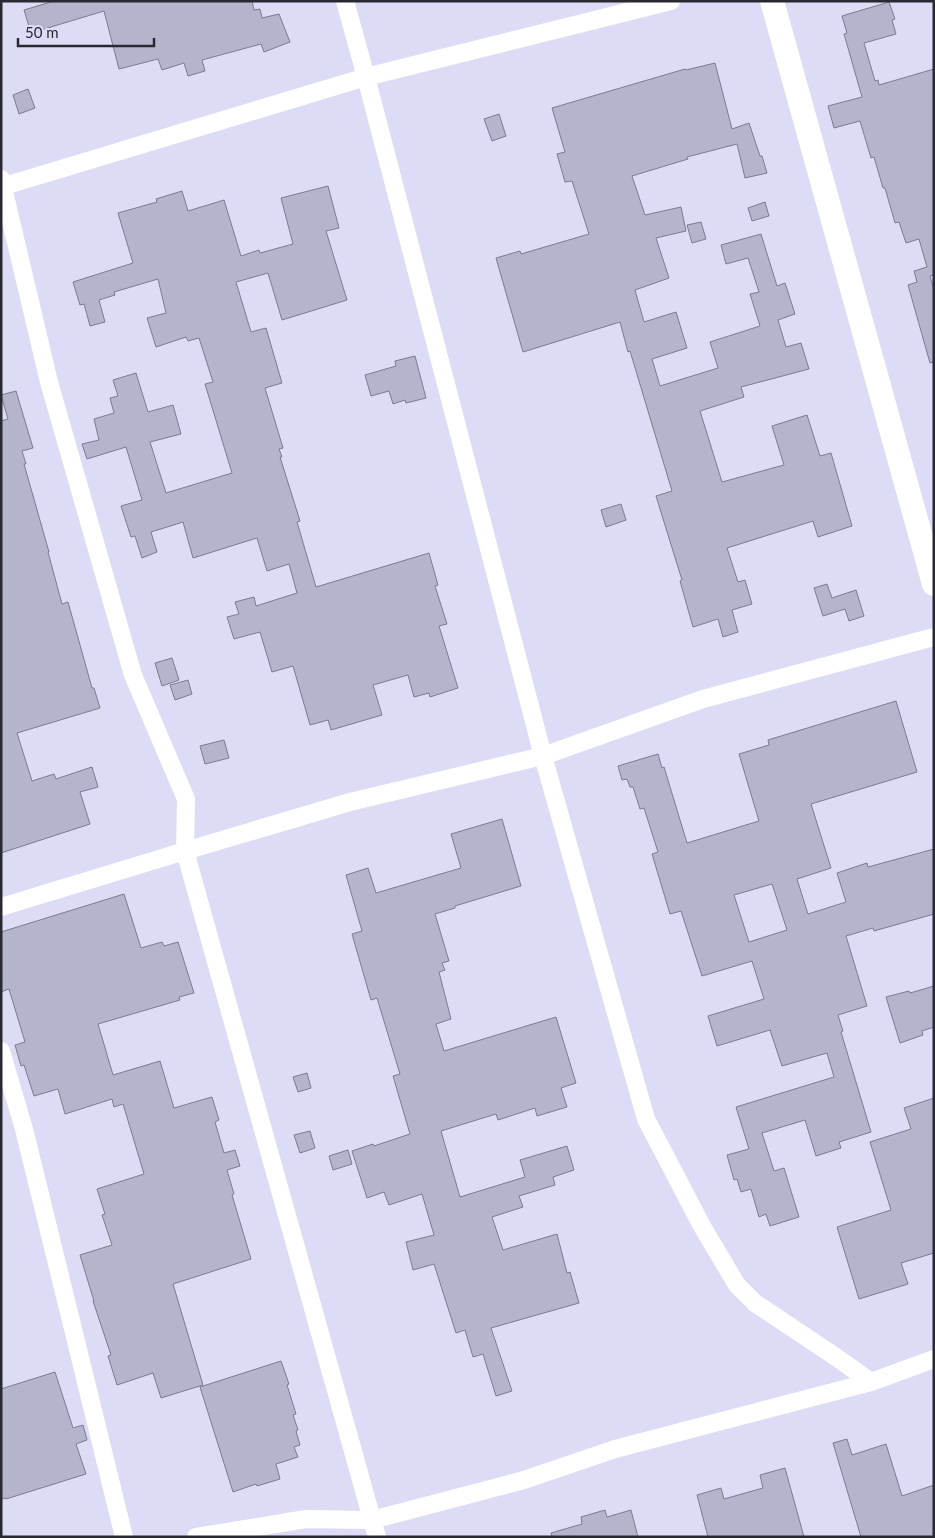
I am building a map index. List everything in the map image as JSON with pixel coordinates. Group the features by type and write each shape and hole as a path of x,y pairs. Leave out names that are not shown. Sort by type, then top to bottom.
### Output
{"street":[{"path":"345,1 543,756 646,1119 694,1212 737,1286 755,1304 871,1382"},
{"path":"374,1528 185,851 186,799 133,675 49,382 2,184 366,77 671,1"},
{"path":"772,1 934,584"},
{"path":"1,907 350,802 543,756 703,699 934,637"},
{"path":"1,1051 24,1130 124,1537"},
{"path":"196,1537 306,1519 374,1528 615,1449 871,1382 934,1359"}],"building":[{"path":"54,1 252,1 254,10 260,9 262,18 279,14 290,42 264,52 261,44 202,60 205,71 188,76 184,63 162,70 158,59 119,69 104,11 31,33 24,10"},
{"path":"889,2 895,19 892,20 896,34 864,43 875,81 878,80 879,85 934,69 934,275 930,276 934,290 934,362 930,363 908,285 917,282 914,271 927,267 919,239 906,243 899,222 895,223 885,188 883,188 874,157 871,158 860,121 834,128 828,106 862,97 844,34 847,33 842,16"},
{"path":"715,63 732,129 749,123 767,173 745,178 737,144 687,157 688,159 632,176 645,215 681,207 686,231 656,238 669,278 635,290 644,322 676,312 687,348 652,359 660,386 718,368 710,342 760,326 750,294 759,292 748,258 726,264 721,245 761,234 777,286 785,283 795,314 778,320 786,347 801,343 809,369 741,387 744,397 700,411 722,482 784,465 772,426 807,415 820,456 831,453 852,526 818,537 813,521 727,548 738,582 745,580 752,604 732,610 738,632 723,637 718,619 693,627 680,581 682,580 656,496 672,491 620,322 523,352 496,258 520,251 521,254 589,234 572,181 565,182 557,154 565,152 552,108 685,69"},
{"path":"28,89 35,108 19,114 13,95"},
{"path":"499,114 506,136 492,141 484,119"},
{"path":"328,186 339,228 326,231 347,300 282,320 268,273 236,282 251,332 266,328 282,383 265,388 283,448 279,449 282,457 280,457 300,521 297,522 316,587 429,553 438,585 435,586 447,624 439,626 458,688 430,697 429,693 414,697 408,675 373,685 382,715 331,730 328,720 310,725 293,666 272,672 260,632 234,639 227,617 239,614 235,602 254,597 256,606 297,593 289,564 267,571 257,538 193,558 183,522 151,532 157,552 142,558 135,536 131,537 121,506 142,500 126,447 87,459 82,444 99,440 94,419 114,413 110,398 118,396 113,380 136,373 148,412 173,405 181,434 150,442 166,493 232,473 205,384 213,382 199,338 188,341 186,337 156,347 147,318 166,313 158,279 114,292 115,295 99,300 105,322 90,326 84,304 80,305 73,282 133,263 118,213 157,202 156,199 182,191 188,211 224,200 241,256 259,250 260,253 293,244 281,198"},
{"path":"765,202 769,216 752,221 748,208"},
{"path":"701,222 706,239 692,243 687,225"},
{"path":"415,356 426,398 406,403 405,400 393,404 389,391 371,396 365,375 396,366 395,361"},
{"path":"16,391 33,448 22,451 26,464 24,464 62,604 68,602 92,688 94,688 100,708 17,733 32,781 54,774 56,779 92,767 98,787 80,792 90,824 1,853 1,421 8,419 1,395"},
{"path":"621,504 626,520 606,527 601,510"},
{"path":"827,584 832,598 856,590 864,616 849,621 845,609 823,616 814,588"},
{"path":"172,658 179,680 162,686 155,663"},
{"path":"188,680 192,694 175,700 170,685"},
{"path":"896,701 917,772 811,804 831,868 797,879 808,914 846,902 837,873 867,863 868,867 934,849 934,914 874,931 873,928 846,936 867,1006 838,1015 843,1031 841,1032 871,1132 839,1142 841,1148 816,1156 805,1120 762,1133 774,1171 784,1168 799,1217 770,1226 766,1214 759,1217 751,1189 741,1192 737,1179 734,1180 727,1155 749,1149 736,1107 834,1077 827,1053 782,1066 770,1030 717,1046 708,1016 764,999 752,961 702,976 681,911 670,914 652,854 658,852 644,808 640,809 633,787 630,787 627,779 622,780 618,766 658,754 662,768 664,767 687,843 759,821 739,754 769,745 768,740","holes":["772,884 787,930 749,942 734,895"]},
{"path":"224,740 229,758 205,764 200,746"},
{"path":"502,819 521,886 435,914 449,961 442,963 445,970 439,972 451,1019 436,1024 444,1051 556,1017 576,1083 561,1088 567,1107 537,1116 535,1108 498,1120 496,1114 441,1131 460,1197 525,1177 520,1160 567,1146 574,1170 553,1177 555,1185 519,1196 523,1207 492,1217 503,1250 557,1234 567,1273 570,1272 579,1303 491,1328 512,1391 496,1396 483,1354 473,1357 465,1330 456,1333 434,1264 413,1270 406,1242 434,1235 422,1194 389,1205 384,1192 367,1198 352,1151 410,1134 393,1076 400,1074 377,998 371,1000 352,934 362,931 346,875 368,868 376,893 461,868 451,834"},
{"path":"124,894 141,948 162,942 164,946 178,942 194,993 179,997 180,1000 98,1024 113,1075 160,1061 174,1108 212,1097 219,1120 215,1122 224,1153 235,1150 240,1166 227,1170 234,1194 232,1195 251,1259 173,1284 203,1385 161,1398 153,1373 117,1385 108,1356 111,1355 80,1255 112,1245 102,1215 105,1214 97,1189 144,1174 123,1104 114,1107 112,1099 65,1114 58,1089 34,1096 24,1065 21,1066 15,1045 25,1042 9,989 1,992 1,932"},
{"path":"934,986 934,1027 922,1031 923,1035 900,1043 886,997"},
{"path":"307,1073 311,1088 298,1092 293,1077"},
{"path":"934,1098 934,1253 901,1263 908,1284 859,1299 837,1227 891,1210 870,1142 911,1129 904,1108"},
{"path":"310,1131 315,1148 300,1153 294,1135"},
{"path":"348,1150 352,1164 333,1170 329,1156"},
{"path":"281,1361 296,1414 293,1415 300,1445 294,1447 298,1457 276,1464 280,1479 257,1486 256,1484 233,1492 200,1387"},
{"path":"55,1372 73,1428 83,1425 87,1440 76,1444 86,1474 1,1499 1,1389"},
{"path":"847,1439 852,1455 886,1444 902,1496 934,1485 934,1537 861,1537 833,1443"},
{"path":"785,1468 804,1537 708,1537 697,1495 721,1488 724,1499 763,1488 760,1475"},
{"path":"605,1510 607,1517 631,1510 638,1537 552,1537 551,1533 582,1524 581,1517"}]}
